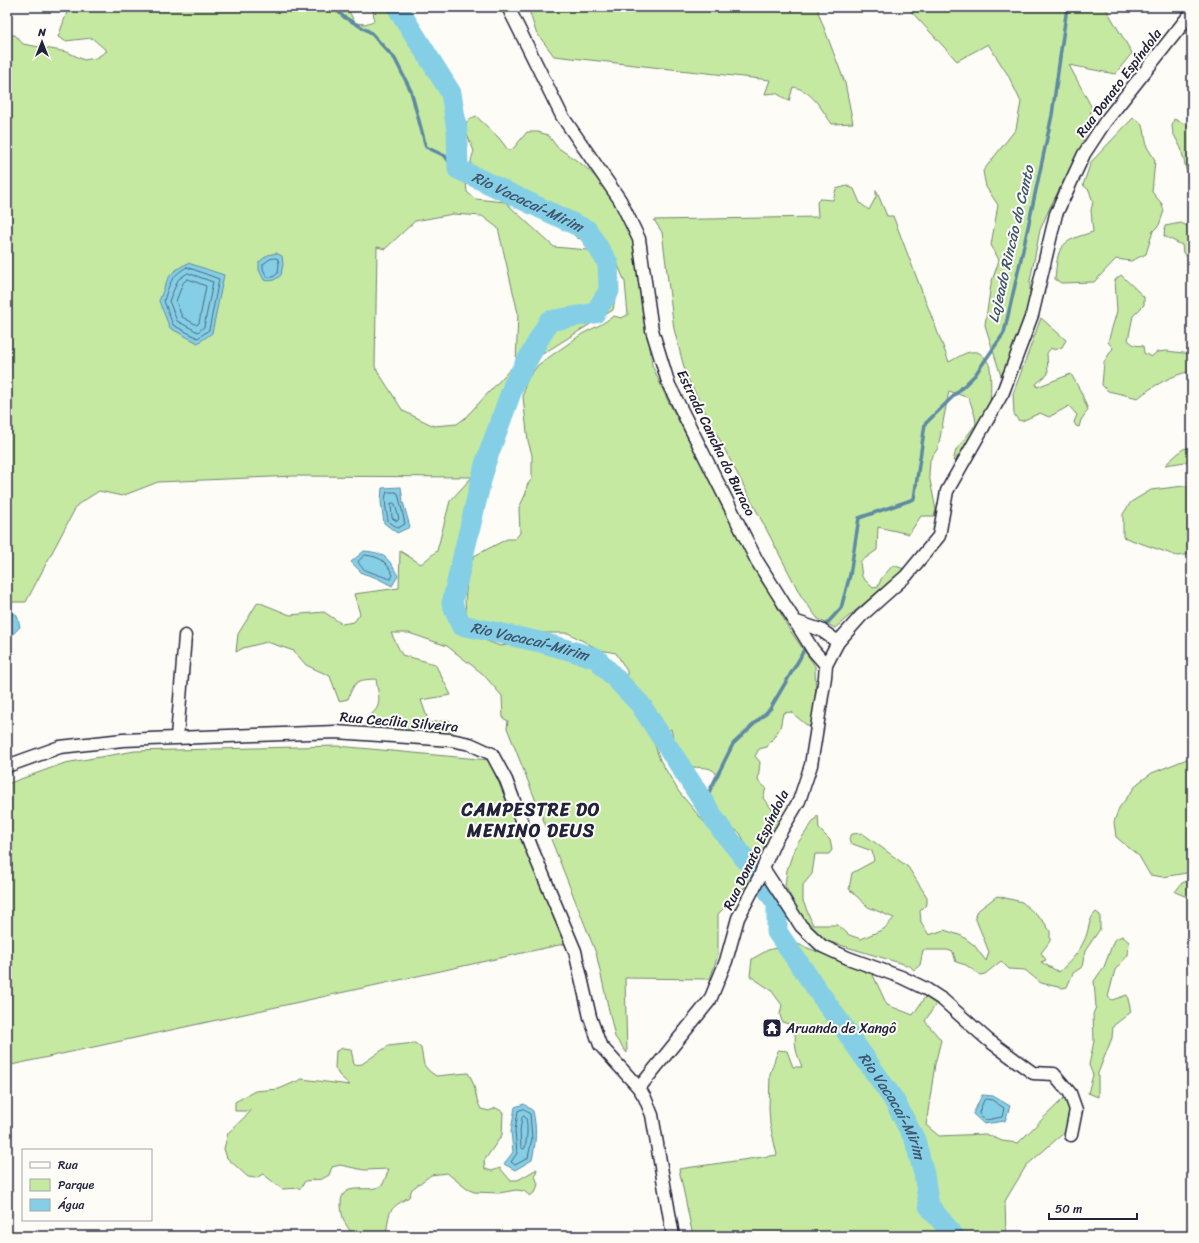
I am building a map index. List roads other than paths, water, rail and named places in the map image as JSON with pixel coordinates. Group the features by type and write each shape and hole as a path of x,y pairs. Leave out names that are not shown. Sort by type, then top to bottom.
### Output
{"street":[{"name":"Estrada Cancha do Buraco","path":"508,7 562,116 620,200 639,238 652,330 669,385 757,561 802,634 826,665"},
{"name":"Rua Donato Espíndola","path":"639,1088 710,1000 726,961 738,918 762,872 775,841 799,801 811,765 826,665 838,642 860,616 906,576 939,536 948,491 1003,392 1029,322 1056,214 1084,154 1105,122 1192,12"},
{"path":"794,621 821,630 838,642"},
{"path":"177,737 185,636"},
{"name":"Rua Cecília Silveira","path":"7,766 60,747 123,740 336,732 451,740 470,744 492,754 506,780 532,849 575,951 590,1017 600,1045 639,1088 652,1115 673,1236"},
{"path":"762,872 801,926 822,946 848,958 901,977 926,989 943,1000 988,1040 1033,1073 1054,1074 1070,1093 1076,1110 1071,1135"}],"water":[{"path":"276,253 282,256 283,264 281,275 273,280 264,280 259,270 259,262 268,255"},
{"path":"188,263 224,275 212,333 198,343 170,328 159,301 166,282 175,270"},
{"path":"401,487 403,502 410,527 397,533 384,523 381,502 382,488"},
{"path":"364,551 377,553 388,560 398,576 392,586 377,578 362,573 351,562"},
{"path":"7,609 17,615 20,627 7,640"},
{"path":"982,1095 993,1096 1010,1106 1005,1121 984,1124 973,1114"},
{"path":"524,1104 533,1111 536,1136 532,1160 515,1170 504,1164 513,1152 511,1131 515,1107"}],"waterway":[{"path":"333,7 344,17 370,32 395,59 411,91 426,147 445,156 450,163 458,169"},
{"name":"Rio Vacacaí-Mirim","path":"397,7 451,93 457,130 458,169 587,230 608,263 609,291 595,313 549,321 514,384 485,464 452,603 461,625 540,642 596,658 640,704 721,829 756,872 777,904 777,932 894,1100 915,1140 924,1174 929,1206 954,1236"},
{"name":"Lajeado Rincão do Canto","path":"822,629 841,608 850,575 859,518 914,499 925,424 975,375 1004,333 1052,115 1067,7"},
{"name":"Lajeado Rincão do Canto","path":"704,802 733,744 770,709 806,645"}],"place":[{"name":"Aruanda de Xangô","path":"772,1028"}],"district":[{"name":"CAMPESTRE DO MENINO DEUS","path":"531,820"}]}
